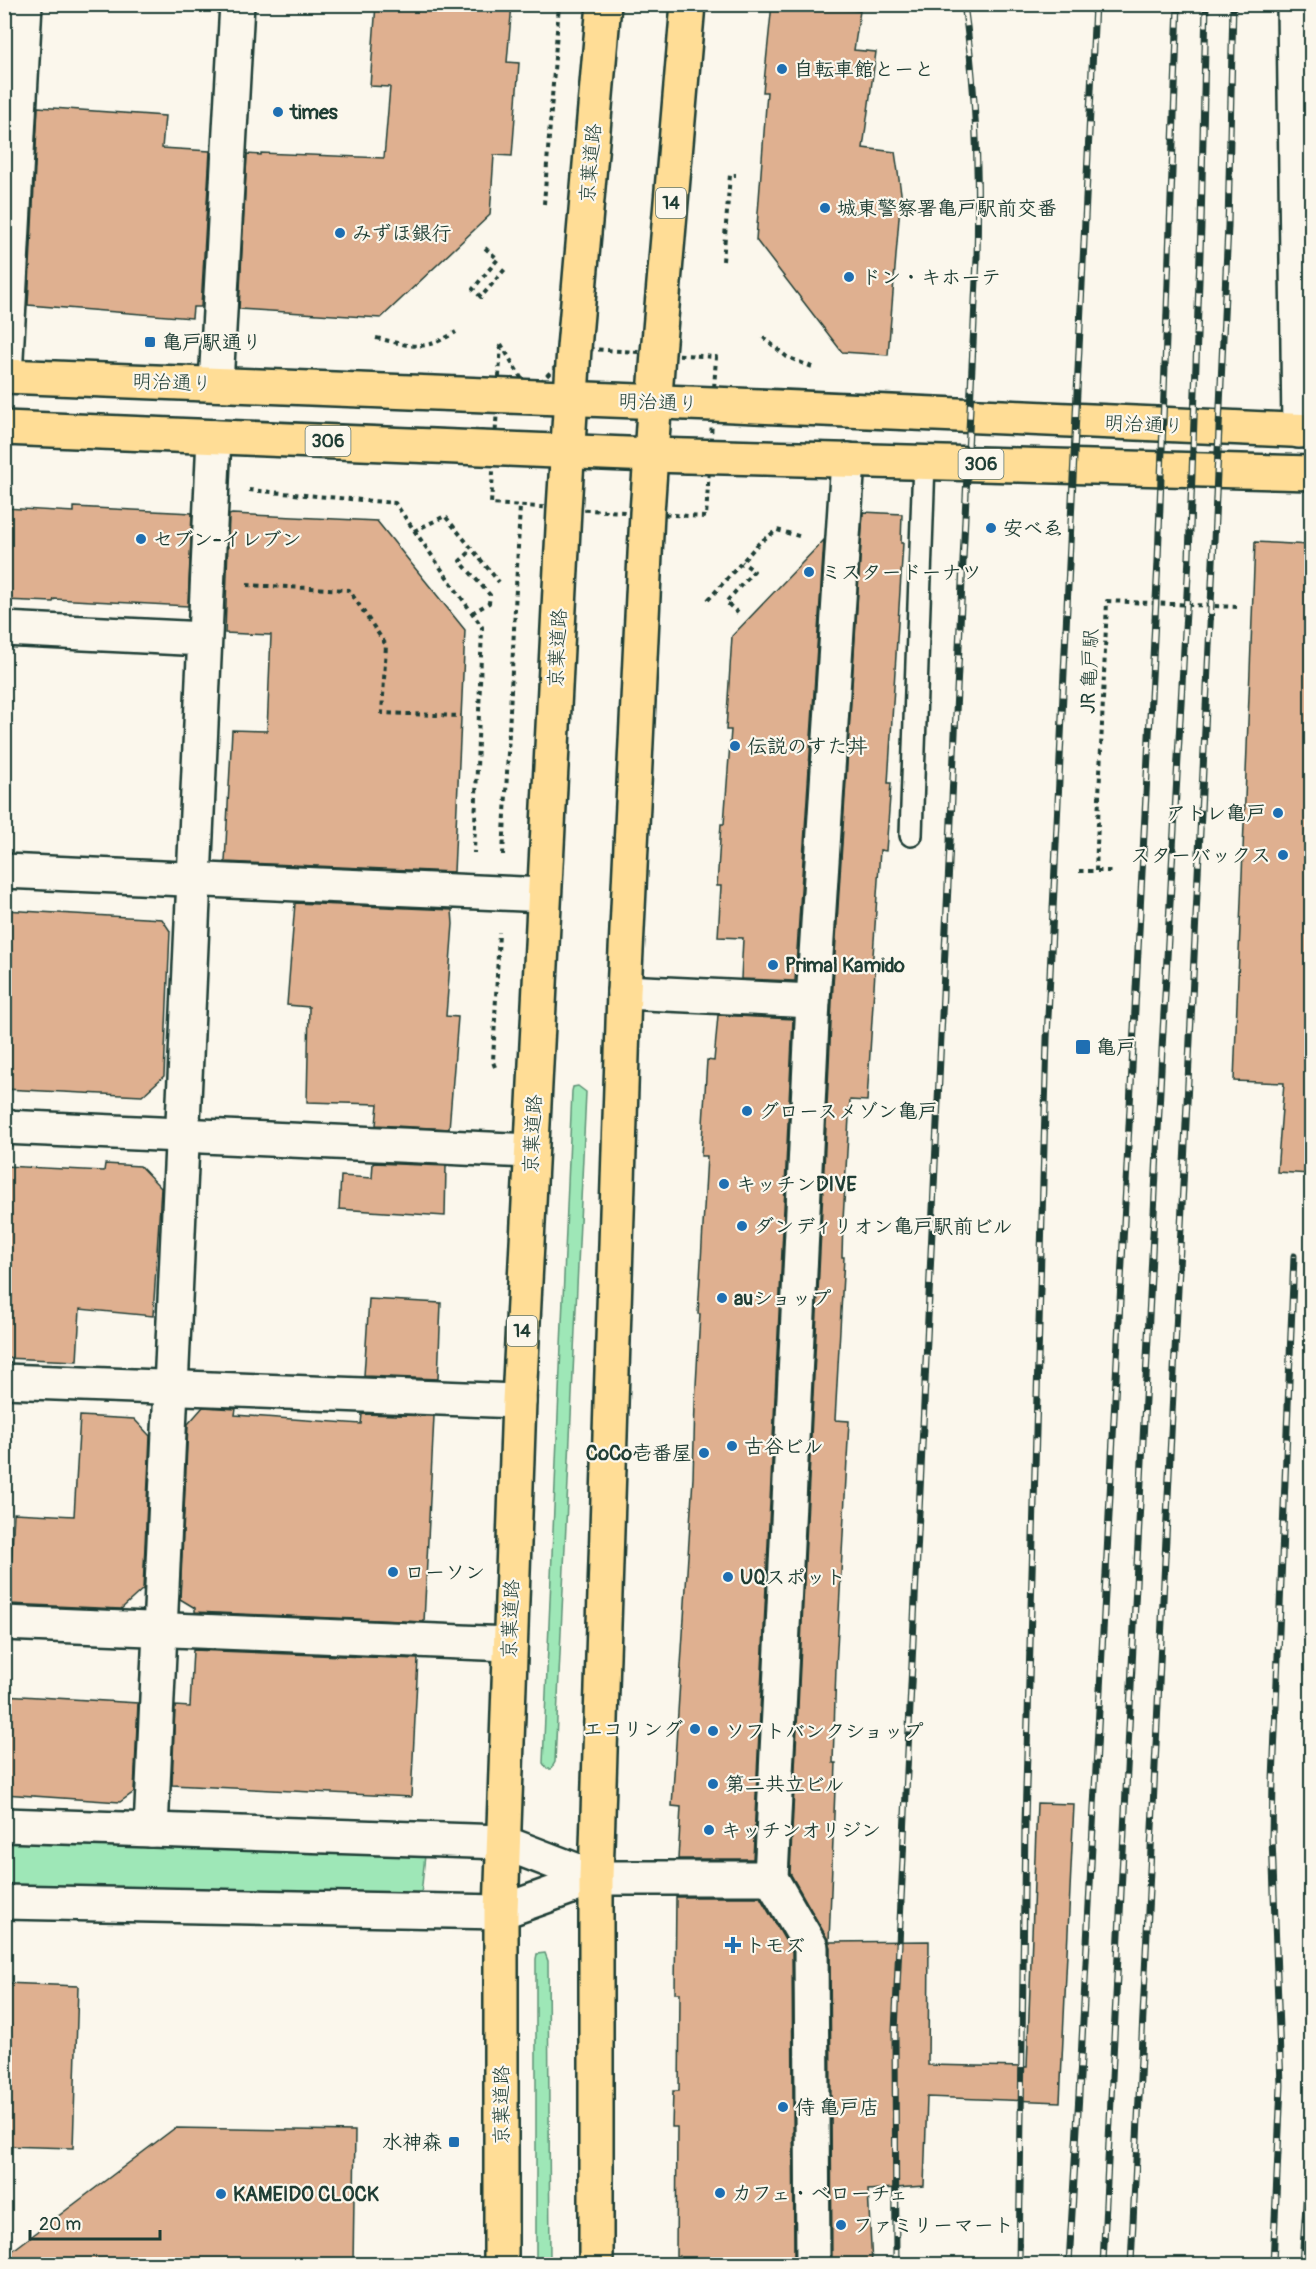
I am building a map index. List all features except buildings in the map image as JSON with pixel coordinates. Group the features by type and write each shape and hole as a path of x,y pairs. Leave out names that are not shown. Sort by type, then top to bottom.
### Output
{"main road":[{"name":"京葉道路","path":"501,2265 502,1842 519,1401 571,398 604,4"},
{"name":"14","path":"596,2265 596,1878 624,992 654,402 688,4"},
{"name":"明治通り","path":"5,376 571,398 1305,431"},
{"name":"306","path":"4,428 651,455 1311,473"}],"street":[{"path":"5,376 25,4"},
{"path":"216,384 237,4"},
{"path":"1294,4 1305,431"},
{"path":"152,1830 214,436"},
{"path":"813,2265 811,1947 771,1878 813,1001 848,460"},
{"path":"4,629 204,639"},
{"path":"4,871 544,895"},
{"path":"624,992 813,1001"},
{"path":"4,1127 531,1151"},
{"path":"4,1381 519,1401"},
{"path":"4,1623 509,1644"},
{"path":"4,1825 502,1842 596,1878"},
{"path":"4,1902 501,1912 596,1878 771,1878"}],"lane":[{"path":"910,835 924,462"}],"path":[{"path":"544,204 559,4"},
{"path":"723,261 730,175 736,175"},
{"path":"485,248 498,259 473,289 481,297 506,268"},
{"path":"376,338 418,347 436,344 456,332"},
{"path":"763,337 787,357 817,369"},
{"path":"530,393 531,381"},
{"path":"244,489 395,503 482,627 473,860"},
{"path":"414,531 445,516 499,582"},
{"path":"708,600 759,543 777,530 802,537"},
{"path":"472,550 460,561 490,595 489,603 472,613"},
{"path":"738,613 726,602 754,572 742,562"},
{"path":"207,583 349,590 386,645 382,713 461,716"},
{"name":"JR 亀戸駅","path":"1096,871 1107,601 1237,607"},
{"path":"1079,871 1112,871"},
{"path":"1308,1675 1311,1589"}],"green space":[{"path":"578,1086 586,1092 555,1762 551,1769 547,1769 543,1763 572,1091 573,1087"},
{"path":"5,1835 426,1845 421,1895 5,1885"},
{"path":"545,1953 548,1961 550,2264 536,2264 536,1959 537,1954"}],"railway":[{"path":"896,2264 895,2031 977,258 976,131 964,4"},
{"path":"1019,2264 1025,1823 1047,1039 1095,4"},
{"path":"1069,2264 1158,561 1178,4"},
{"path":"1103,2264 1162,1049 1189,557 1201,226 1206,4"},
{"path":"1131,2264 1213,563 1228,226 1233,4"},
{"path":"1273,2264 1281,2085 1272,1838 1273,1781 1294,1256"},
{"path":"1302,2264 1312,2116"}],"place":[{"name":"自転車館とーと","path":"782,69"},
{"name":"times","path":"278,112"},
{"name":"城東警察署亀戸駅前交番","path":"825,208"},
{"name":"みずほ銀行","path":"340,233"},
{"name":"ドン・キホーテ","path":"849,277"},
{"name":"亀戸駅通り","path":"150,342"},
{"name":"安べゑ","path":"991,528"},
{"name":"セブン-イレブン","path":"141,539"},
{"name":"ミスタードーナツ","path":"809,572"},
{"name":"伝説のすた丼","path":"735,746"},
{"name":"アトレ亀戸","path":"1278,813"},
{"name":"スターバックス","path":"1283,855"},
{"name":"Primal Kamido","path":"773,965"},
{"name":"亀戸","path":"1083,1047"},
{"name":"グロースメゾン亀戸","path":"747,1111"},
{"name":"キッチンDIVE","path":"724,1184"},
{"name":"ダンディリオン亀戸駅前ビル","path":"742,1226"},
{"name":"auショップ","path":"722,1298"},
{"name":"古谷ビル","path":"732,1446"},
{"name":"CoCo壱番屋","path":"704,1453"},
{"name":"ローソン","path":"393,1572"},
{"name":"UQスポット","path":"728,1577"},
{"name":"エコリング","path":"695,1729"},
{"name":"ソフトバンクショップ","path":"713,1731"},
{"name":"第二共立ビル","path":"713,1784"},
{"name":"キッチンオリジン","path":"709,1830"},
{"name":"トモズ","path":"733,1945"},
{"name":"侍 亀戸店","path":"783,2107"},
{"name":"水神森","path":"454,2142"},
{"name":"カフェ・ベローチェ","path":"720,2193"},
{"name":"KAMEIDO CLOCK","path":"221,2194"},
{"name":"ファミリーマート","path":"841,2225"}]}
